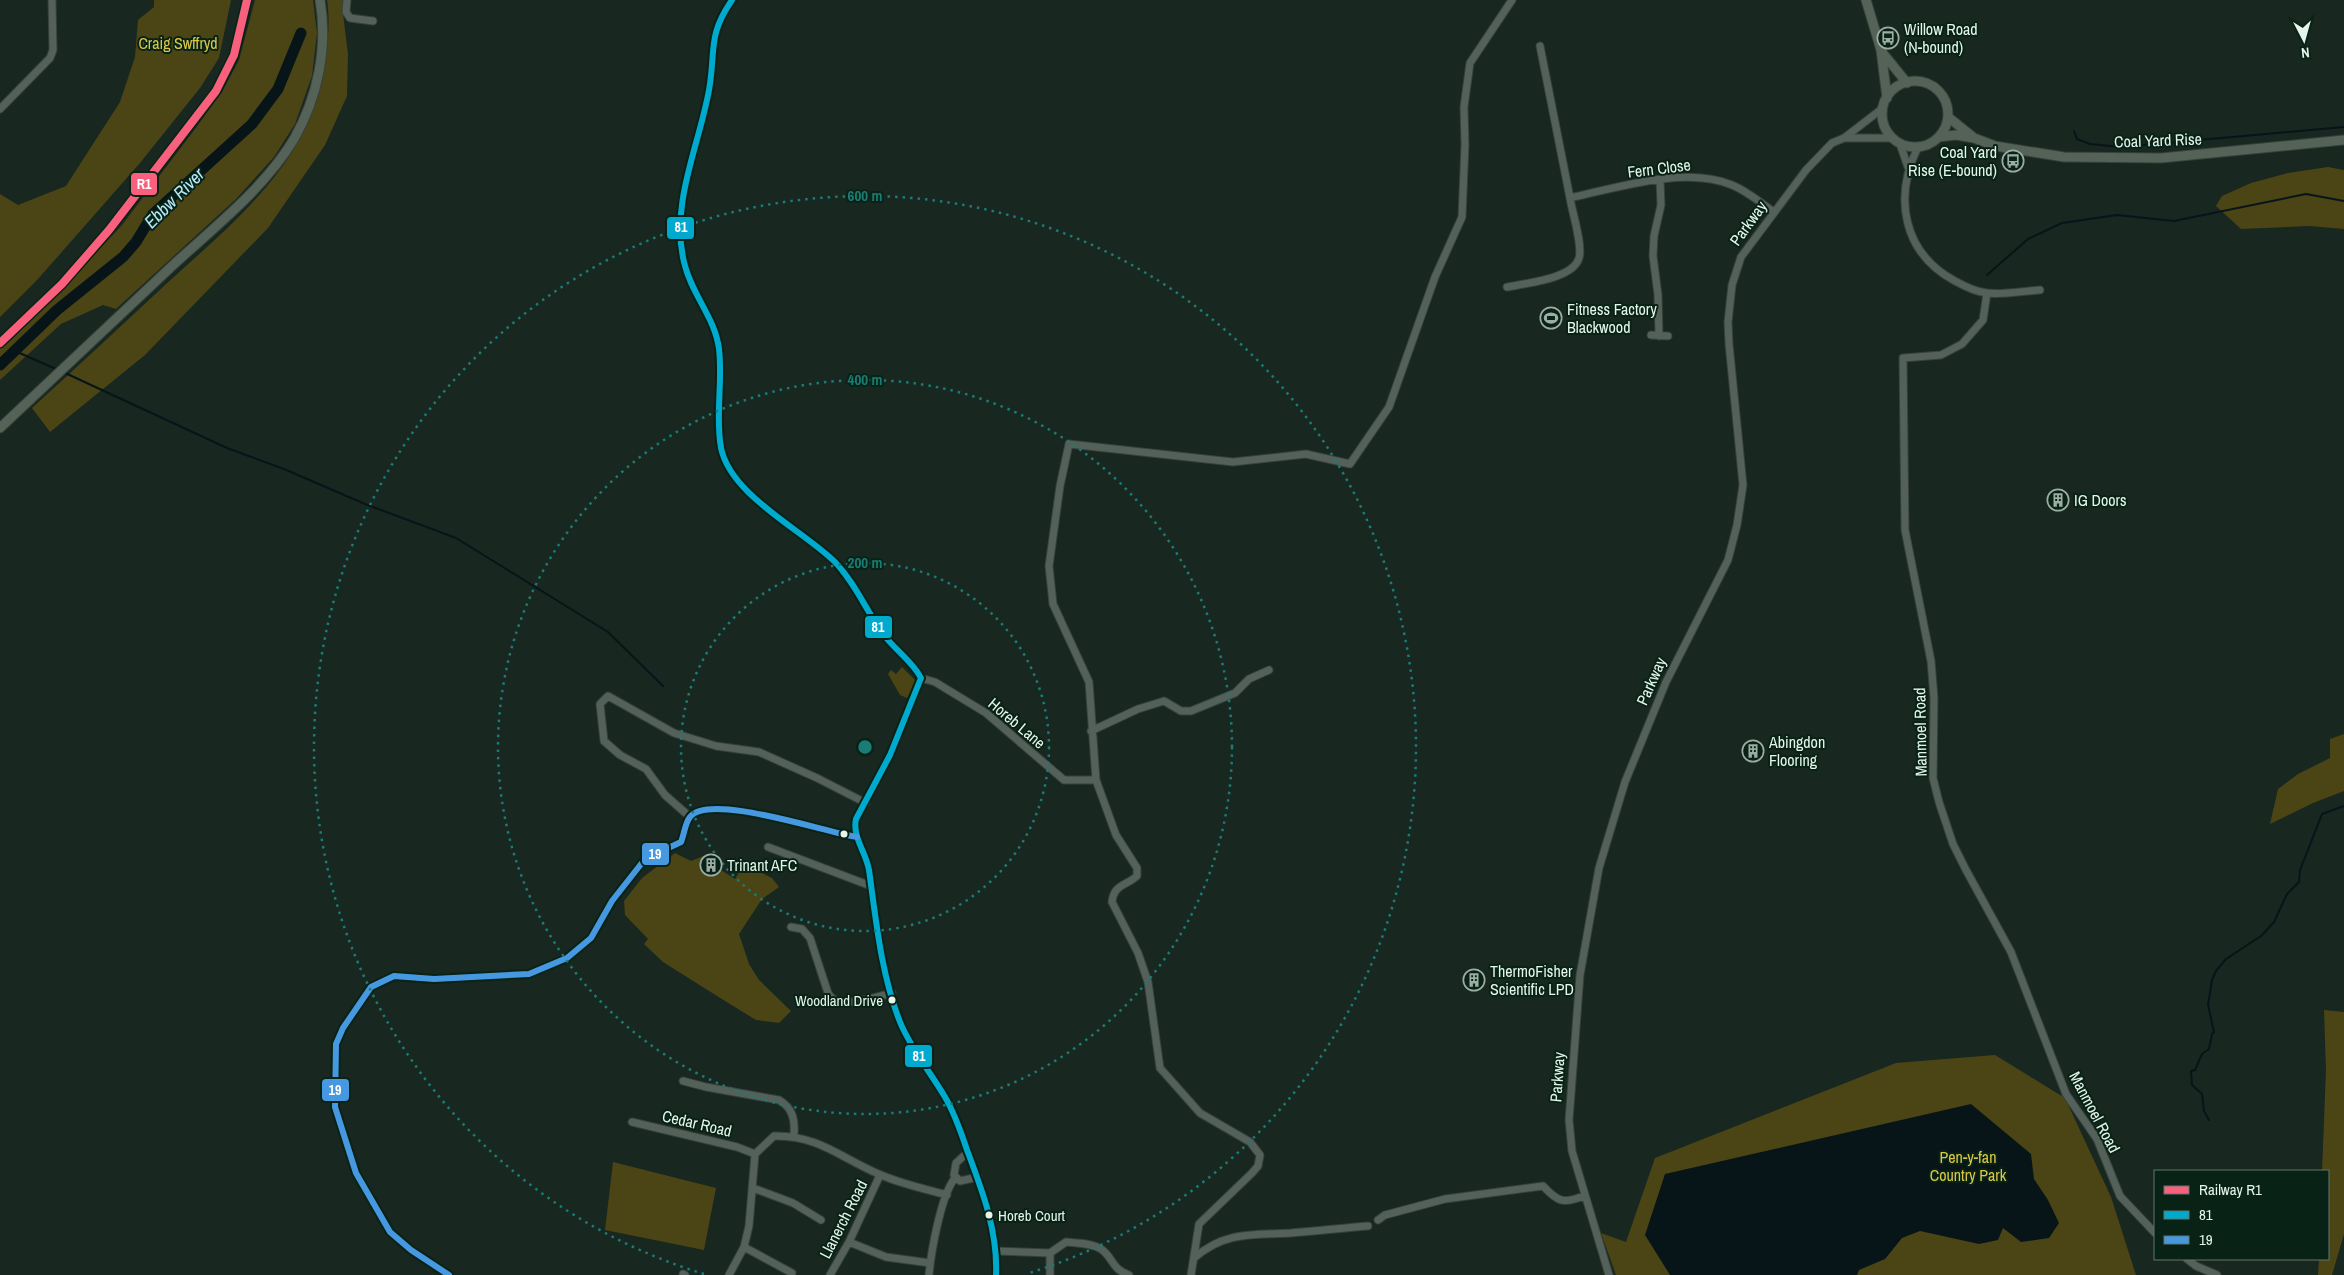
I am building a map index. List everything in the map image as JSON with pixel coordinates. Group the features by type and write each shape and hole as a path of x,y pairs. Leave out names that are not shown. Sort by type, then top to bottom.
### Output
{"main road":[{"path":"0,428 261,182 287,150 300,126 317,84 323,39 320,0"},
{"path":"1866,0 1881,50 1887,98"},
{"path":"1881,50 1907,83"},
{"path":"1917,82 1934,88 1944,100 1948,117 1943,131 1939,137 1926,146 1918,147 1900,144 1885,129 1883,108 1887,98 1899,86 1907,83 1917,82"},
{"name":"Coal Yard Rise","path":"1948,117 1974,138"},
{"name":"Coal Yard Rise","path":"1939,137 1974,138 1995,146 2064,157 2161,158 2344,140"}],"street":[{"path":"1,106 50,58 53,50 52,0"},
{"path":"347,0 346,12 350,18 373,21"},
{"path":"732,0 722,17 713,40 709,90 687,182 681,224 683,260 691,286 715,330 720,350 720,442 722,453 732,470 757,500 822,551 844,572 884,635 921,678 890,755 856,819 857,836 865,853 876,928 900,1024 956,1117 987,1204 995,1251 996,1275"},
{"path":"1191,1275 1199,1224 1252,1173 1258,1166 1260,1155 1250,1142 1200,1113 1160,1068 1148,982 1138,953 1112,902 1113,893 1137,876 1137,868 1116,835 1096,780 1089,682 1053,604 1049,566 1060,486 1069,444 1233,462 1306,454 1350,464 1389,408 1435,277 1462,217 1465,145 1464,107 1470,63 1512,0"},
{"path":"1507,287 1567,273 1576,265 1580,252 1540,46"},
{"name":"Parkway","path":"1609,1275 1572,1151 1569,1120 1580,975 1599,868 1625,782 1666,682 1728,560 1743,485 1728,344 1732,285 1742,257 1806,170 1832,143 1844,138 1883,108"},
{"path":"1844,138 1892,138"},
{"path":"1900,144 1908,167"},
{"path":"1918,147 1908,167 1904,195 1908,230 1918,247 1936,270 1964,286 1987,293 2040,290"},
{"name":"Fern Close","path":"1570,198 1660,180 1691,177 1734,186 1774,212"},
{"path":"1659,336 1653,256 1654,236 1661,205 1660,180"},
{"name":"Manmoel Road","path":"1987,293 1983,320 1962,344 1941,355 1903,358 1905,530 1909,562 1923,614 1931,661 1934,698 1933,778 1953,844 2011,952 2066,1094 2096,1139 2120,1196 2154,1232"},
{"path":"1651,335 1668,336"},
{"path":"1091,731 1138,709 1164,701 1182,711 1191,711 1234,693 1249,680 1269,670"},
{"name":"Horeb Lane","path":"921,678 935,682 986,713 1064,780 1096,780"},
{"path":"690,817 665,795 646,770 620,755 604,741 600,704 608,696 674,733 716,746 759,752 866,803"},
{"path":"449,1275 411,1250 390,1232 356,1173 335,1107 336,1044 344,1028 371,987 394,976 434,979 530,974 568,958 591,938 612,901 645,859 681,842 690,817 708,808 791,820 840,835 857,836"},
{"path":"768,847 871,886"},
{"path":"791,928 802,930 810,938 828,993 832,999 844,1003 892,993"},
{"path":"682,1081 706,1088 779,1100 786,1105 793,1115 794,1135"},
{"name":"Cedar Road","path":"632,1122 737,1147 755,1154"},
{"path":"728,1275 744,1247 749,1226 755,1154 774,1136 794,1135 829,1148 880,1175 947,1196"},
{"path":"929,1275 930,1263 947,1196 955,1178 956,1163 968,1152"},
{"name":"Llanerch Road","path":"830,1275 849,1242 880,1175"},
{"path":"955,1178 965,1180 978,1177"},
{"path":"1378,1220 1386,1214 1445,1199 1543,1186 1555,1198 1564,1201 1584,1196"},
{"path":"753,1188 793,1203 821,1220"},
{"path":"1194,1258 1213,1244 1250,1233 1291,1233 1368,1226"},
{"path":"849,1242 886,1256 930,1263"},
{"path":"995,1251 1050,1253 1066,1242 1098,1247 1108,1255 1115,1268 1129,1275"},
{"path":"744,1247 792,1273"},
{"path":"1050,1253 1050,1275"},
{"path":"2188,1260 2196,1266 2217,1275"}],"green space":[{"name":"Craig Swffryd","path":"154,0 231,0 219,58 200,88 140,163 38,279 0,317 0,194 18,205 66,186 120,102 135,57 138,20 154,7"},
{"path":"255,0 313,0 317,33 312,76 295,124 274,157 236,199 116,309 103,305 61,324 0,380 0,348 69,282 122,225 222,92 239,60"},
{"path":"327,0 345,0 343,14 348,54 347,96 325,145 268,228 145,355 50,432 32,408 219,236 268,185 289,157 306,127 319,94 326,57 329,21"},
{"path":"2328,167 2344,170 2344,229 2310,226 2241,229 2216,206 2222,196 2251,183 2288,173"},
{"path":"902,667 916,681 907,698 900,695 888,674 891,670 896,674"},
{"path":"2344,734 2344,791 2313,803 2270,824 2278,789 2298,774 2330,758 2330,739"},
{"path":"675,853 691,861 706,855 719,861 716,867 735,879 744,864 772,878 779,887 762,899 739,934 749,964 759,980 791,1011 779,1023 756,1020 663,962 644,944 648,939 625,915 624,901 642,878"},
{"path":"2324,1010 2344,1012 2344,1234 2332,1275 2318,1275 2319,1260 2329,1260 2329,1170 2322,1170 2326,1070"},
{"name":"Pen-y-fan Country Park","path":"1995,1055 2065,1098 2111,1197 2136,1275 1616,1275 1601,1233 1626,1242 1655,1158 1896,1063"},
{"path":"613,1162 716,1188 704,1250 605,1230"}],"shaded area":[{"path":"1971,1104 2031,1154 2034,1179 2048,1200 2059,1223 2049,1238 2021,1242 2003,1228 1998,1240 1979,1244 1920,1231 1902,1238 1885,1259 1859,1270 1857,1275 1670,1275 1645,1235 1665,1174"}],"waterway":[{"name":"Ebbw River","path":"0,365 57,310 123,257 136,242 153,214 252,124 278,89 301,33"},
{"path":"2074,131 2077,139 2090,144 2121,147 2344,127"},
{"path":"1987,275 2028,239 2062,223 2117,215 2174,221 2306,194 2344,201"},
{"path":"15,351 56,369"},
{"path":"63,372 227,448 284,469 365,504 456,538 608,632 663,686"},
{"path":"2209,1120 2204,1111 2202,1094 2192,1085 2191,1071 2195,1070 2202,1054 2209,1049 2214,1032 2208,1005 2212,980 2216,971 2226,959 2261,936 2274,922 2287,894 2299,882 2300,870 2322,814 2344,806"}],"rail line":[{"name":"R1","path":"0,343 62,284 109,230 216,91 234,55 247,0"}],"transit line":[{"name":"81","path":"732,0 724,13 716,34 709,90 683,197 681,219 681,240 687,274 717,337 720,361 719,436 721,448 727,465 753,497 821,550 842,570 884,635 918,672 921,678 890,755 856,819 855,826 869,870 880,947 888,985 900,1022 915,1051 945,1097 960,1130 992,1227 996,1275"},
{"name":"19","path":"449,1275 411,1250 390,1232 356,1173 335,1107 336,1044 343,1028 371,987 394,976 434,979 529,974 567,958 591,938 612,901 645,859 681,842 688,820 701,811 720,809 743,811 857,837"}],"place":[{"name":"Willow Road (N-bound)","path":"1888,38"},
{"name":"Coal Yard Rise (E-bound)","path":"2013,161"},
{"name":"Fitness Factory Blackwood","path":"1551,318"},
{"name":"IG Doors","path":"2058,500"},
{"name":"Abingdon Flooring","path":"1753,751"},
{"name":"Trinant AFC","path":"711,865"},
{"name":"ThermoFisher Scientific LPD","path":"1474,980"},
{"name":"Woodland Drive","path":"892,1000"},
{"name":"Horeb Court","path":"989,1215"}]}
